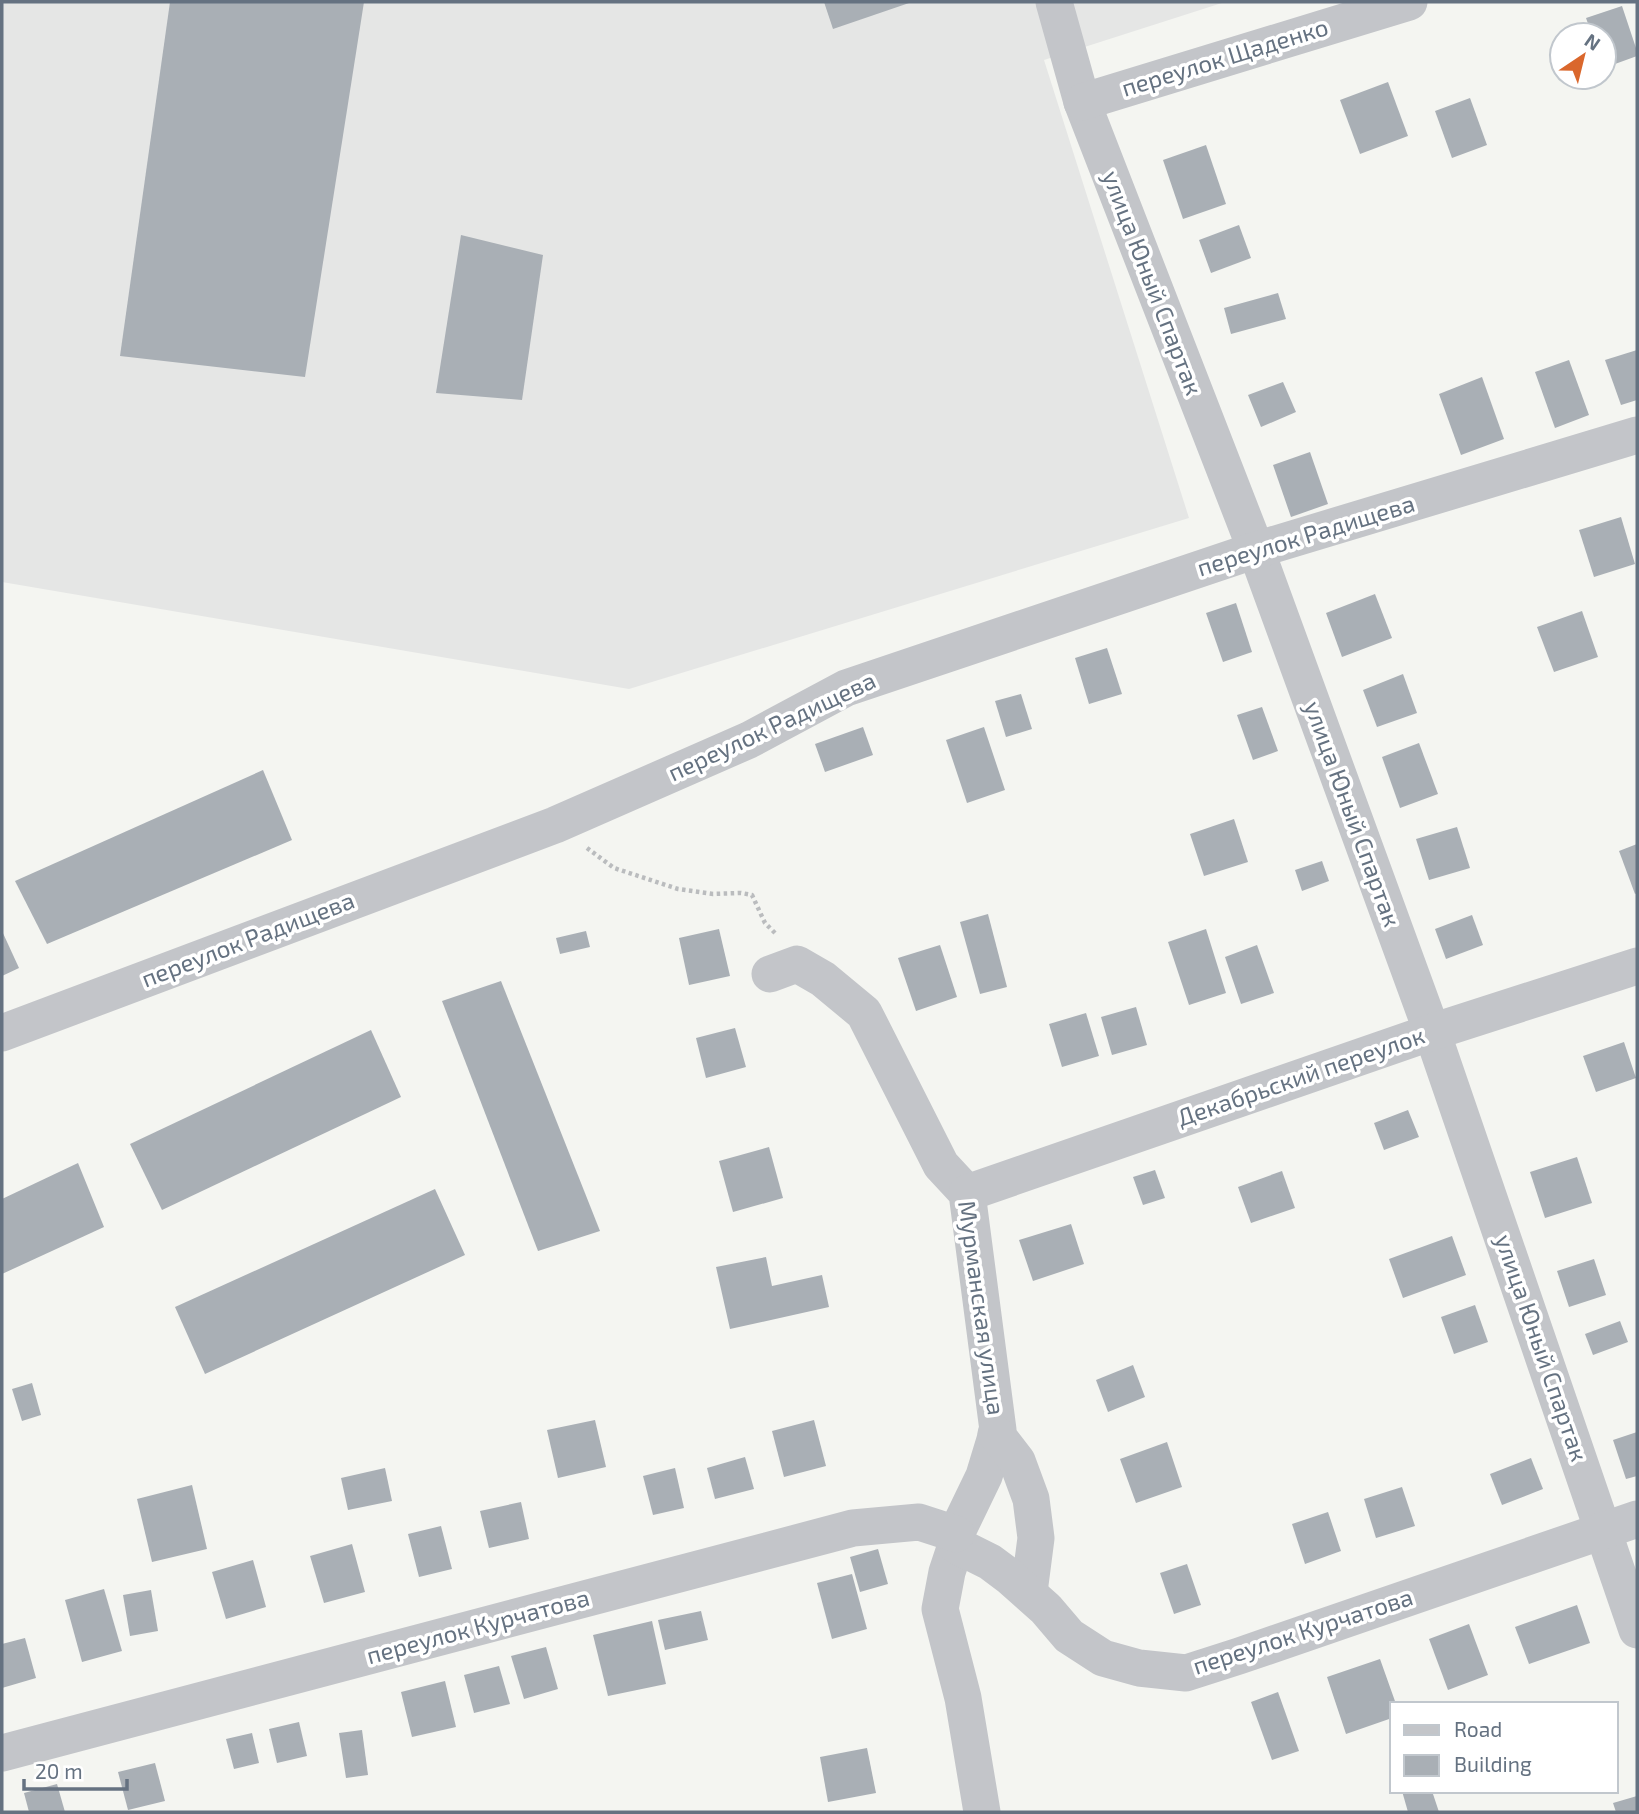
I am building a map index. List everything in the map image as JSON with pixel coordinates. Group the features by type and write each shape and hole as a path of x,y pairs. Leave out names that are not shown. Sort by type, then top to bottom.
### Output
{"street":[{"name":"улица Юный Спартак","path":"1054,2 1082,102 1256,550 1432,1032 1637,1630"},
{"name":"переулок Щаденко","path":"1082,102 1409,2"},
{"name":"переулок Радищева","path":"2,1033 555,825 749,740 846,688 1256,550 1637,435"},
{"name":"Мурманская улица","path":"777,958 797,964 823,979 864,1013 941,1165 967,1193 998,1430 984,1476 956,1539 940,1609 963,1698 982,1812"},
{"name":"Декабрьский переулок","path":"967,1193 1432,1032 1637,966"},
{"path":"996,1434 1017,1461 1031,1499 1036,1538 1029,1592"},
{"name":"переулок Курчатова","path":"2,1753 853,1528 919,1522 956,1539 990,1562 1029,1592 1069,1636 1103,1658 1139,1668 1186,1673 1637,1519"}],"path":[{"path":"555,825 614,868 678,889 713,894 752,895 777,958"}],"shaded area":[{"path":"2,2 1225,2 1044,60 1189,518 629,689 2,582"}],"building":[{"path":"170,2 364,2 305,377 120,356"},
{"path":"824,2 912,2 833,29"},
{"path":"1622,6 1637,56 1618,63 1618,21 1587,21 1586,18"},
{"path":"1388,82 1408,136 1360,154 1340,100"},
{"path":"1470,98 1487,145 1452,158 1435,111"},
{"path":"1206,145 1226,204 1183,219 1163,160"},
{"path":"1239,225 1251,258 1211,273 1199,240"},
{"path":"461,235 543,255 522,400 436,393"},
{"path":"1278,293 1286,319 1231,334 1224,308"},
{"path":"1637,350 1637,400 1621,405 1605,360"},
{"path":"1569,360 1589,415 1555,428 1535,372"},
{"path":"1482,377 1504,439 1461,455 1439,394"},
{"path":"1283,382 1296,412 1261,427 1248,395"},
{"path":"1310,452 1328,504 1291,517 1273,465"},
{"path":"1621,517 1635,564 1594,577 1579,530"},
{"path":"1375,594 1392,638 1342,657 1326,613"},
{"path":"1236,603 1252,652 1223,662 1206,613"},
{"path":"1582,611 1598,657 1554,672 1537,627"},
{"path":"1107,648 1122,694 1089,704 1075,658"},
{"path":"1403,674 1417,713 1377,727 1363,690"},
{"path":"1021,694 1032,729 1006,737 995,701"},
{"path":"1262,707 1278,751 1253,760 1237,715"},
{"path":"863,727 873,755 825,772 815,744"},
{"path":"984,727 1005,790 967,803 946,740"},
{"path":"1419,743 1438,794 1400,808 1382,757"},
{"path":"263,770 292,840 47,944 15,881"},
{"path":"1234,819 1248,862 1204,876 1190,834"},
{"path":"1457,827 1470,868 1429,880 1416,839"},
{"path":"1637,844 1637,893 1635,894 1619,851"},
{"path":"1322,861 1329,881 1302,891 1295,870"},
{"path":"988,914 1007,987 980,994 960,922"},
{"path":"1472,915 1483,945 1446,959 1435,929"},
{"path":"719,929 730,976 689,985 679,938"},
{"path":"1206,929 1226,993 1189,1005 1168,942"},
{"path":"2,931 19,968 2,976"},
{"path":"586,931 590,947 560,954 556,938"},
{"path":"940,945 957,997 916,1011 898,958"},
{"path":"1257,945 1274,993 1241,1004 1225,957"},
{"path":"501,981 600,1231 538,1251 442,1001"},
{"path":"1136,1007 1147,1045 1112,1055 1101,1017"},
{"path":"1086,1013 1099,1056 1062,1067 1049,1024"},
{"path":"735,1028 746,1067 706,1078 696,1038"},
{"path":"371,1030 401,1097 162,1210 130,1144"},
{"path":"1624,1042 1636,1078 1596,1092 1583,1056"},
{"path":"1408,1110 1419,1137 1384,1150 1374,1123"},
{"path":"769,1147 783,1198 733,1212 719,1161"},
{"path":"1577,1157 1592,1203 1545,1218 1530,1172"},
{"path":"78,1163 104,1227 2,1274 2,1199"},
{"path":"1155,1170 1165,1198 1143,1205 1133,1177"},
{"path":"1282,1171 1295,1208 1251,1223 1238,1187"},
{"path":"435,1189 465,1255 205,1374 175,1307"},
{"path":"1071,1224 1084,1264 1033,1281 1019,1240"},
{"path":"1452,1236 1466,1275 1403,1298 1389,1259"},
{"path":"766,1257 772,1286 822,1275 829,1307 730,1329 716,1267"},
{"path":"1594,1259 1606,1295 1569,1307 1557,1271"},
{"path":"1475,1305 1488,1342 1454,1354 1441,1317"},
{"path":"1620,1321 1628,1342 1593,1355 1585,1334"},
{"path":"1133,1365 1145,1397 1108,1412 1096,1380"},
{"path":"32,1383 41,1415 22,1421 12,1389"},
{"path":"595,1420 606,1467 558,1478 547,1430"},
{"path":"814,1420 826,1466 784,1477 772,1431"},
{"path":"1637,1432 1637,1476 1626,1479 1613,1440"},
{"path":"1167,1442 1182,1487 1136,1503 1120,1459"},
{"path":"745,1457 754,1489 715,1499 707,1468"},
{"path":"1531,1458 1543,1489 1502,1505 1490,1474"},
{"path":"385,1468 392,1501 348,1510 341,1478"},
{"path":"675,1468 684,1508 653,1515 643,1476"},
{"path":"192,1485 207,1549 152,1562 137,1499"},
{"path":"1402,1487 1415,1526 1376,1538 1364,1499"},
{"path":"521,1502 529,1539 489,1548 480,1511"},
{"path":"1328,1512 1341,1551 1305,1564 1292,1524"},
{"path":"441,1526 452,1569 419,1577 408,1534"},
{"path":"352,1544 365,1592 324,1603 310,1556"},
{"path":"878,1549 888,1584 860,1592 850,1557"},
{"path":"253,1560 266,1607 226,1619 212,1572"},
{"path":"1187,1564 1201,1605 1174,1614 1160,1573"},
{"path":"852,1574 867,1629 832,1639 817,1583"},
{"path":"104,1589 122,1651 82,1662 65,1600"},
{"path":"151,1590 158,1631 130,1636 123,1595"},
{"path":"1577,1605 1590,1643 1529,1664 1515,1627"},
{"path":"701,1611 708,1640 665,1650 658,1620"},
{"path":"652,1621 666,1684 608,1696 593,1635"},
{"path":"1469,1624 1488,1675 1448,1690 1429,1639"},
{"path":"25,1638 36,1678 2,1688 2,1644"},
{"path":"546,1647 558,1689 524,1699 511,1656"},
{"path":"1380,1659 1395,1702 1390,1702 1390,1719 1346,1734 1327,1677"},
{"path":"499,1666 510,1704 474,1713 464,1675"},
{"path":"445,1681 456,1727 412,1737 401,1692"},
{"path":"1278,1692 1299,1751 1272,1760 1251,1702"},
{"path":"299,1722 307,1756 277,1763 269,1729"},
{"path":"362,1730 368,1775 346,1778 339,1733"},
{"path":"252,1733 259,1763 234,1769 226,1739"},
{"path":"867,1748 876,1793 828,1802 820,1757"},
{"path":"155,1763 165,1801 128,1810 118,1772"},
{"path":"57,1784 65,1812 29,1812 24,1793"},
{"path":"1403,1793 1433,1793 1439,1812 1408,1812"},
{"path":"1637,1796 1637,1812 1616,1812 1613,1803"}]}
